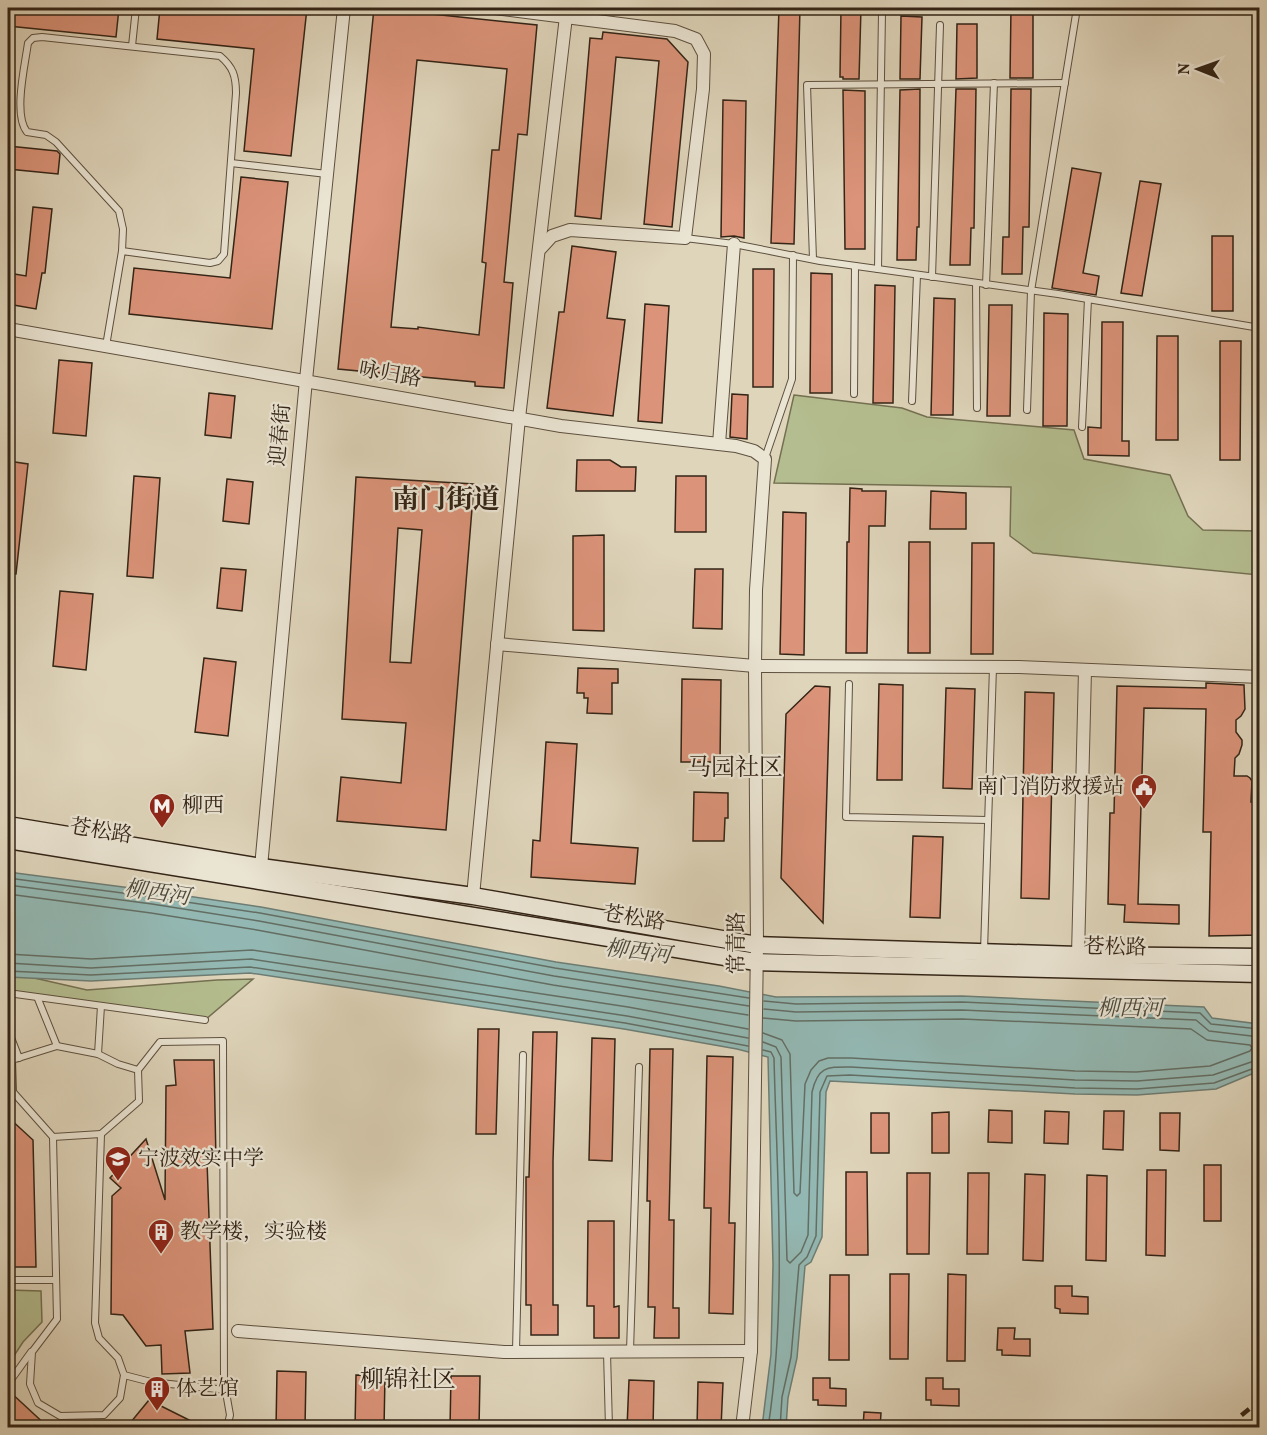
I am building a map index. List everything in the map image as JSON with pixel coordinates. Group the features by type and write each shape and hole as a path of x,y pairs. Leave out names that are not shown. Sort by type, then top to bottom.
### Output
{"main road":[{"name":"苍松路","path":"8,825 261,867 473,896 757,945 1078,955 1260,957"},
{"name":"苍松路","path":"8,840 756,967 1260,974"}],"street":[{"name":"迎春街","path":"261,867 306,380 344,8"},
{"path":"500,8 566,13 675,30 696,39 704,54 703,89 685,238 570,230 552,236 540,249"},
{"path":"473,896 519,418 566,13"},
{"path":"719,444 734,244"},
{"name":"咏归路","path":"8,328 561,426 719,444 754,451 765,459"},
{"name":"常青路","path":"742,1428 751,1351 757,945 754,666 756,590 765,459"},
{"path":"497,644 754,666 993,667 1260,677"},
{"path":"1078,955 1085,670"},
{"path":"238,1331 516,1352 751,1351"}],"lane":[{"path":"132,46 136,8"},
{"path":"1027,410 1031,291 1077,8"},
{"path":"878,269 882,12"},
{"path":"932,277 940,25"},
{"path":"106,346 122,250 123,229 119,211 56,142 46,135 27,132 21,126 20,107 28,43 33,38 220,56 231,64 236,79 224,254 218,261 210,263 122,250"},
{"path":"986,285 994,83"},
{"path":"813,260 807,84 1065,83"},
{"path":"231,164 327,174"},
{"path":"685,238 734,244 813,260 1088,299 1260,328"},
{"path":"765,459 792,379 793,255"},
{"path":"854,394 855,266"},
{"path":"912,401 917,275"},
{"path":"976,283 977,408"},
{"path":"1082,427 1088,299"},
{"path":"984,952 993,667"},
{"path":"849,684 846,817 988,820"},
{"path":"8,993 38,999 205,1020"},
{"path":"38,999 57,1046"},
{"path":"98,1054 101,1006"},
{"path":"8,1030 19,1058"},
{"path":"53,1137 101,1134 139,1101 138,1070 160,1042 223,1041 224,1370 230,1414 227,1428"},
{"path":"8,1384 57,1319 53,1137 13,1092 12,1060 57,1046 98,1054 118,1064 138,1070"},
{"path":"516,1352 523,1055"},
{"path":"630,1352 639,1067"},
{"path":"32,1352 30,1384 38,1403 60,1416 104,1415 120,1398 124,1375 118,1358 99,1338 95,1323 101,1134"},
{"path":"8,1280 56,1280"},
{"path":"608,1352 609,1428"},
{"path":"124,1375 152,1382 226,1390"}],"green space":[{"path":"794,395 902,408 927,417 1074,430 1084,459 1170,475 1188,516 1203,530 1259,531 1259,575 1033,553 1010,536 1011,487 774,483"},
{"path":"8,972 87,990 253,979 205,1020 8,991"},
{"path":"8,1290 41,1291 42,1322 23,1342 8,1365"}],"water":[{"name":"柳西河","path":"8,872 261,907 556,962 719,986 776,997 962,996 1204,1007 1212,1018 1259,1024 1259,1071 1216,1089 1137,1095 1075,1094 830,1081 826,1092 822,1237 811,1262 805,1266 797,1358 788,1398 786,1427 762,1427 771,1354 773,1265 768,1057 737,1049 624,1029 250,973 91,981 8,977"}],"building":[{"path":"8,8 119,8 116,37 8,26"},
{"path":"160,8 307,8 291,156 244,151 254,49 157,39"},
{"path":"374,8 537,25 527,135 518,134 504,282 513,283 504,388 475,386 475,382 338,369","holes":["417,60 507,69 499,150 492,150 482,262 486,263 479,335 418,327 418,329 391,327"]},
{"path":"779,8 800,8 794,244 771,243"},
{"path":"841,8 861,8 859,79 840,77"},
{"path":"1011,8 1033,8 1033,78 1010,78"},
{"path":"901,16 922,17 920,79 900,79"},
{"path":"957,24 977,24 977,78 956,79"},
{"path":"603,32 667,39 688,62 672,227 644,224 659,61 616,57 601,219 575,216 590,38 602,39"},
{"path":"920,89 919,227 917,227 916,260 897,260 900,90"},
{"path":"956,89 976,89 974,228 971,228 970,265 950,265"},
{"path":"1011,89 1031,89 1029,227 1023,227 1022,274 1002,274 1003,237 1009,237"},
{"path":"843,90 865,91 865,249 845,249"},
{"path":"723,100 746,101 744,238 721,237"},
{"path":"8,146 57,151 60,154 58,174 8,169"},
{"path":"1072,168 1101,173 1083,273 1099,276 1096,295 1052,288"},
{"path":"241,177 288,182 272,329 129,314 134,268 230,278"},
{"path":"1140,181 1161,184 1142,296 1121,293"},
{"path":"33,207 52,209 45,273 42,273 36,309 8,304 8,273 26,276"},
{"path":"1212,236 1233,236 1233,311 1212,311"},
{"path":"572,246 616,252 607,318 625,320 613,416 547,408 559,312 564,312"},
{"path":"753,269 774,269 773,387 753,387"},
{"path":"811,273 832,274 832,393 810,393"},
{"path":"875,285 895,286 893,403 873,403"},
{"path":"934,298 955,299 953,415 931,415"},
{"path":"645,304 669,306 662,423 638,421"},
{"path":"989,305 1012,305 1010,416 987,416"},
{"path":"1044,313 1068,314 1067,426 1043,426"},
{"path":"1102,322 1123,322 1122,441 1129,441 1129,456 1088,455 1088,427 1101,428"},
{"path":"1157,336 1178,336 1178,440 1156,440"},
{"path":"1220,341 1241,341 1240,460 1220,460"},
{"path":"59,360 92,363 86,436 53,433"},
{"path":"209,393 235,396 231,438 205,435"},
{"path":"732,394 748,395 747,439 730,437"},
{"path":"577,460 610,460 621,467 636,467 635,491 576,491"},
{"path":"8,461 28,464 16,574 8,573"},
{"path":"134,476 160,478 153,578 127,576"},
{"path":"676,476 706,476 706,532 675,532"},
{"path":"356,477 474,484 446,830 337,821 341,777 401,783 406,723 342,719","holes":["398,528 422,530 411,663 390,662"]},
{"path":"227,479 253,482 249,524 223,521"},
{"path":"850,488 862,489 862,491 886,491 885,526 869,526 867,653 846,653"},
{"path":"931,491 966,493 966,529 930,529"},
{"path":"783,512 806,513 804,655 780,654"},
{"path":"604,535 604,631 573,630 573,536"},
{"path":"909,542 930,542 930,653 908,653"},
{"path":"972,543 994,543 993,654 971,654"},
{"path":"221,568 246,570 242,611 217,608"},
{"path":"695,569 723,569 722,629 693,628"},
{"path":"60,591 93,594 86,670 53,666"},
{"path":"204,658 236,662 228,736 195,732"},
{"path":"578,668 618,669 618,683 612,683 612,714 587,713 588,698 584,698 584,693 577,693"},
{"path":"682,679 721,680 720,762 681,762"},
{"path":"1206,683 1244,685 1245,709 1236,720 1236,732 1242,740 1242,745 1235,758 1234,776 1250,778 1252,781 1251,802 1260,802 1260,935 1209,936 1211,832 1203,832 1206,709 1144,708 1138,904 1179,905 1179,924 1124,922 1125,905 1108,904 1110,813 1114,813 1117,686 1206,688"},
{"path":"879,684 903,685 902,780 877,780"},
{"path":"815,686 830,687 823,923 781,878 786,714"},
{"path":"946,688 975,689 972,789 943,788"},
{"path":"1025,692 1054,693 1049,899 1021,898"},
{"path":"546,742 577,744 571,843 638,848 635,884 531,877 533,840 540,841"},
{"path":"694,792 728,793 728,818 725,818 724,841 693,841"},
{"path":"913,836 943,837 940,918 910,917"},
{"path":"478,1029 499,1029 496,1134 476,1134"},
{"path":"533,1032 557,1032 553,1161 553,1305 558,1305 558,1335 531,1335 531,1305 526,1305 526,1177 529,1177"},
{"path":"592,1038 615,1039 612,1161 589,1160"},
{"path":"650,1049 673,1049 669,1220 674,1220 673,1308 679,1308 679,1338 654,1338 655,1307 648,1307 650,1201 647,1201"},
{"path":"707,1056 733,1057 729,1223 735,1223 733,1314 709,1313 711,1208 704,1208"},
{"name":"教学楼，实验楼","path":"174,1060 214,1060 216,1161 207,1161 213,1329 185,1331 190,1373 162,1374 161,1345 146,1346 123,1315 111,1314 112,1196 121,1188 110,1178 146,1139 165,1200 166,1086 176,1085"},
{"path":"989,1110 1012,1111 1012,1143 988,1142"},
{"path":"1045,1111 1069,1112 1068,1144 1044,1143"},
{"path":"1104,1111 1124,1111 1123,1150 1103,1149"},
{"path":"949,1112 949,1153 932,1153 932,1113"},
{"path":"871,1113 889,1113 889,1153 871,1153"},
{"path":"1160,1113 1180,1113 1179,1151 1160,1150"},
{"path":"8,1117 33,1140 36,1267 8,1267"},
{"path":"1204,1165 1221,1165 1221,1221 1204,1221"},
{"path":"1147,1170 1166,1170 1165,1256 1146,1255"},
{"path":"846,1172 867,1172 868,1255 846,1255"},
{"path":"907,1173 930,1173 929,1254 907,1254"},
{"path":"968,1173 989,1173 988,1254 967,1254"},
{"path":"1025,1174 1045,1175 1043,1261 1023,1260"},
{"path":"1087,1175 1107,1176 1106,1261 1086,1260"},
{"path":"588,1221 614,1221 614,1307 619,1306 619,1338 594,1338 594,1306 587,1306"},
{"path":"890,1274 909,1274 908,1359 890,1359"},
{"path":"948,1274 966,1275 965,1361 947,1361"},
{"path":"830,1275 849,1275 849,1360 829,1360"},
{"path":"1055,1286 1072,1286 1072,1296 1088,1297 1088,1314 1060,1313 1060,1309 1055,1308"},
{"path":"998,1328 1015,1328 1014,1339 1030,1339 1030,1356 1002,1355 1002,1350 997,1350"},
{"path":"277,1371 306,1372 305,1428 276,1428"},
{"path":"356,1375 385,1376 384,1428 355,1428"},
{"path":"451,1376 480,1376 479,1428 450,1428"},
{"path":"813,1378 830,1378 830,1388 846,1389 846,1406 818,1405 818,1400 813,1400"},
{"path":"926,1378 943,1378 943,1389 959,1389 959,1406 931,1405 931,1400 926,1400"},
{"path":"629,1380 654,1381 653,1428 627,1428"},
{"path":"698,1382 723,1383 721,1428 697,1428"},
{"path":"8,1390 49,1428 8,1428"},
{"name":"体艺馆","path":"149,1400 205,1428 126,1428"},
{"path":"864,1412 881,1413 880,1428 863,1428"}],"railway":[{"path":"1226,1428 1260,1400"}],"place":[{"name":"南门消防救援站","path":"1144,810"},
{"name":"柳西","path":"162,829"},
{"name":"宁波效实中学","path":"118,1182"},
{"name":"教学楼，实验楼","path":"161,1255"},
{"name":"体艺馆","path":"157,1412"}],"district":[{"name":"南门街道","path":"446,501"},
{"name":"马园社区","path":"735,769"},
{"name":"柳锦社区","path":"408,1381"}]}
